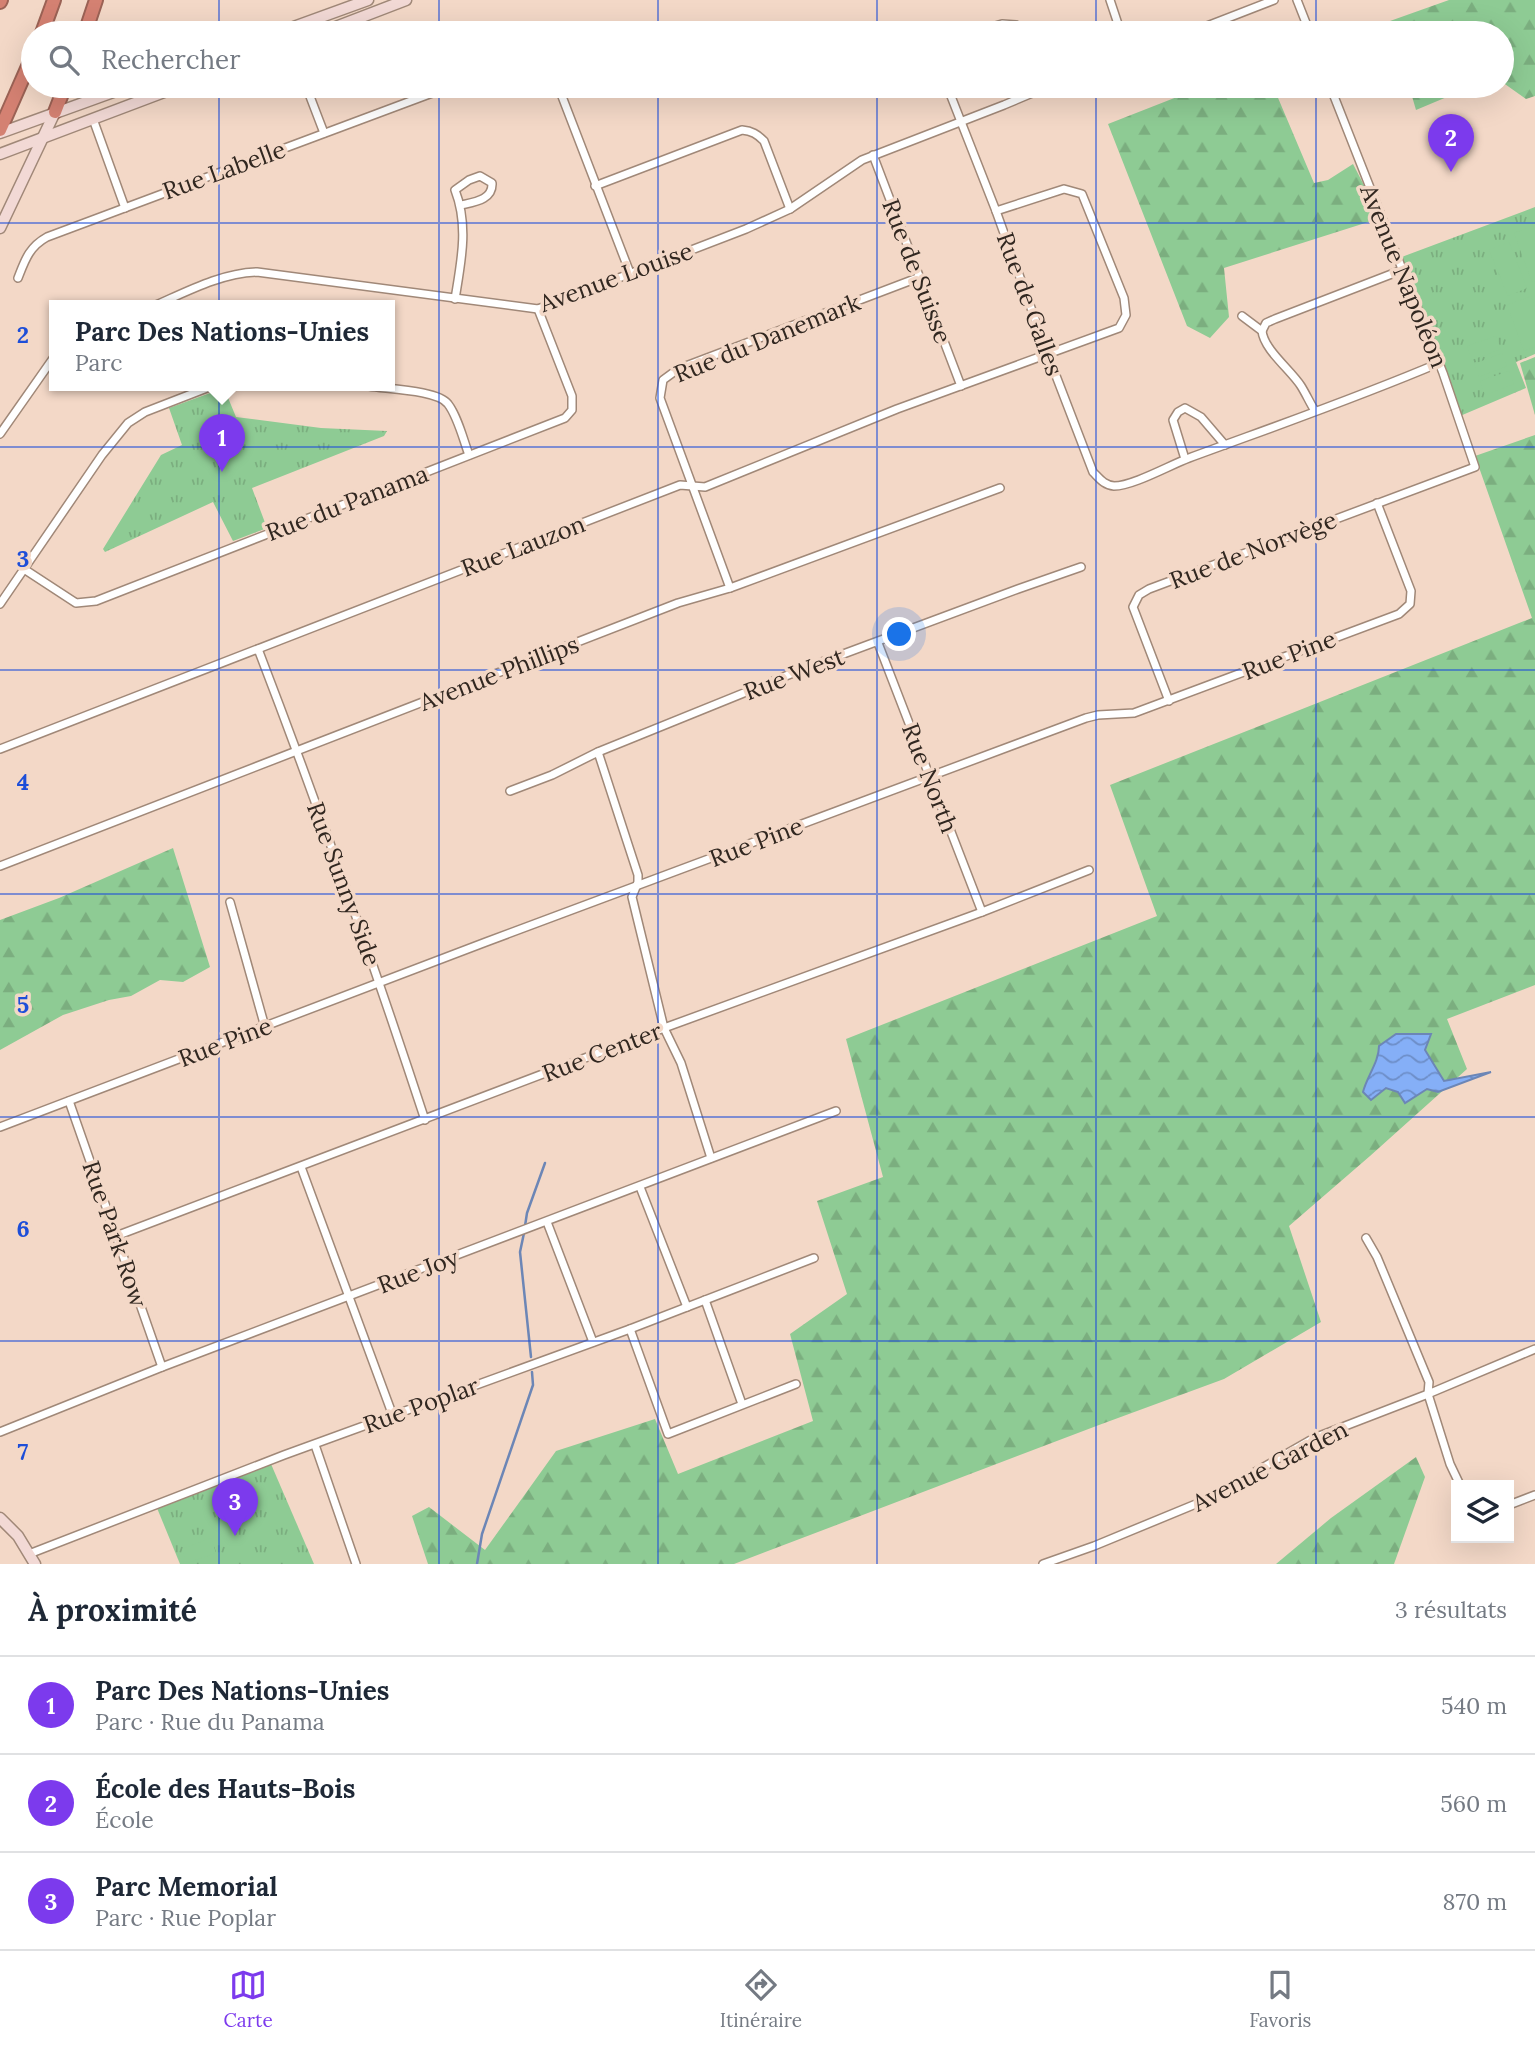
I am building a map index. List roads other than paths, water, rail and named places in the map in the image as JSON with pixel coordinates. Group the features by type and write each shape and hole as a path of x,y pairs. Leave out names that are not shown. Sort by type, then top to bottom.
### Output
{"highway":[{"path":"46,21 54,0"},
{"path":"89,21 96,0"},
{"path":"0,132 21,84"},
{"path":"55,112 60,98"}],"main road":[{"path":"311,21 368,0"},
{"path":"351,21 406,0"},
{"path":"0,132 94,98"},
{"path":"0,154 148,98"},
{"path":"0,228 55,112"},
{"path":"0,1518 18,1536 35,1564"}],"street":[{"path":"1110,0 1117,21"},
{"path":"1220,21 1274,0"},
{"path":"1297,0 1305,21"},
{"path":"311,98 324,133"},
{"name":"Rue Labelle","path":"18,278 28,253 35,244 53,234 419,98"},
{"path":"562,98 630,273"},
{"name":"Rue de Galles","path":"951,98 1093,472 1104,484 1124,485 1185,459"},
{"name":"Avenue Louise","path":"167,300 194,288 247,273 538,309 746,229 790,209 862,160 1017,98"},
{"name":"Avenue Napoléon","path":"1335,98 1439,363 1475,467"},
{"path":"93,119 125,208"},
{"path":"595,186 742,130 757,134 764,141 790,209"},
{"name":"Rue de Suisse","path":"873,155 961,386"},
{"path":"456,299 464,242 461,205 455,190 480,176 492,183 488,197 461,205"},
{"name":"Rue Lauzon","path":"0,749 682,484 705,487 897,409 1119,328 1126,315 1120,288 1082,194 1064,189 996,211"},
{"path":"1315,411 1300,385 1262,337 1266,323 1402,270"},
{"name":"Rue du Danemark","path":"730,588 660,398 663,380 678,369 920,277"},
{"name":"Rue du Panama","path":"24,569 76,603 96,601 565,418 572,410 572,396 538,309"},
{"path":"1242,316 1262,331"},
{"path":"1225,444 1201,417 1185,408 1178,412 1173,420 1185,459 1399,380 1439,363"},
{"path":"0,434 49,364"},
{"path":"395,389 443,398 450,406 468,455"},
{"path":"186,391 188,395"},
{"path":"0,604 102,455 128,423 145,412 199,391"},
{"name":"Rue de Norvège","path":"1169,701 1133,607 1139,595 1475,467"},
{"name":"Avenue Phillips","path":"0,866 678,603 730,588 1000,488"},
{"name":"Rue Pine","path":"0,1127 928,777 1098,715 1134,713 1169,701 1404,611 1410,604 1411,592 1377,503"},
{"name":"Rue West","path":"510,791 597,752 803,669 1081,567"},
{"name":"Rue North","path":"878,643 982,912"},
{"name":"Rue Sunny Side","path":"258,649 380,983 425,1120"},
{"path":"597,752 638,875 632,899 664,1028 681,1063 711,1158"},
{"name":"Rue Center","path":"116,1236 1089,870"},
{"path":"230,902 265,1027"},
{"name":"Rue Park Row","path":"69,1101 162,1367"},
{"name":"Rue Joy","path":"0,1432 162,1367 836,1111"},
{"path":"301,1167 393,1416"},
{"path":"639,1187 687,1307"},
{"path":"547,1222 593,1342"},
{"path":"1366,1238 1377,1257 1429,1382 1428,1394 1458,1480"},
{"name":"Rue Poplar","path":"29,1554 284,1455 630,1329 814,1258"},
{"path":"705,1300 742,1404"},
{"path":"630,1329 668,1434 796,1384"},
{"name":"Avenue Garden","path":"1043,1564 1208,1499 1314,1438 1535,1349"},
{"path":"315,1445 356,1564"},
{"path":"1514,1503 1535,1495"}],"water":[{"path":"1396,1034 1431,1034 1425,1050 1444,1081 1491,1072 1438,1092 1427,1089 1405,1103 1398,1092 1386,1088 1371,1100 1363,1092 1379,1046"}],"waterway":[{"path":"525,1226 545,1163"},
{"path":"524,1233 520,1252 531,1357"},
{"path":"477,1564 482,1534 533,1385 532,1372"}],"place":[{"name":"École des Hauts-Bois","path":"1451,172"},
{"name":"Parc Des Nations-Unies","path":"222,472"},
{"name":"Parc Memorial","path":"235,1536"}]}
